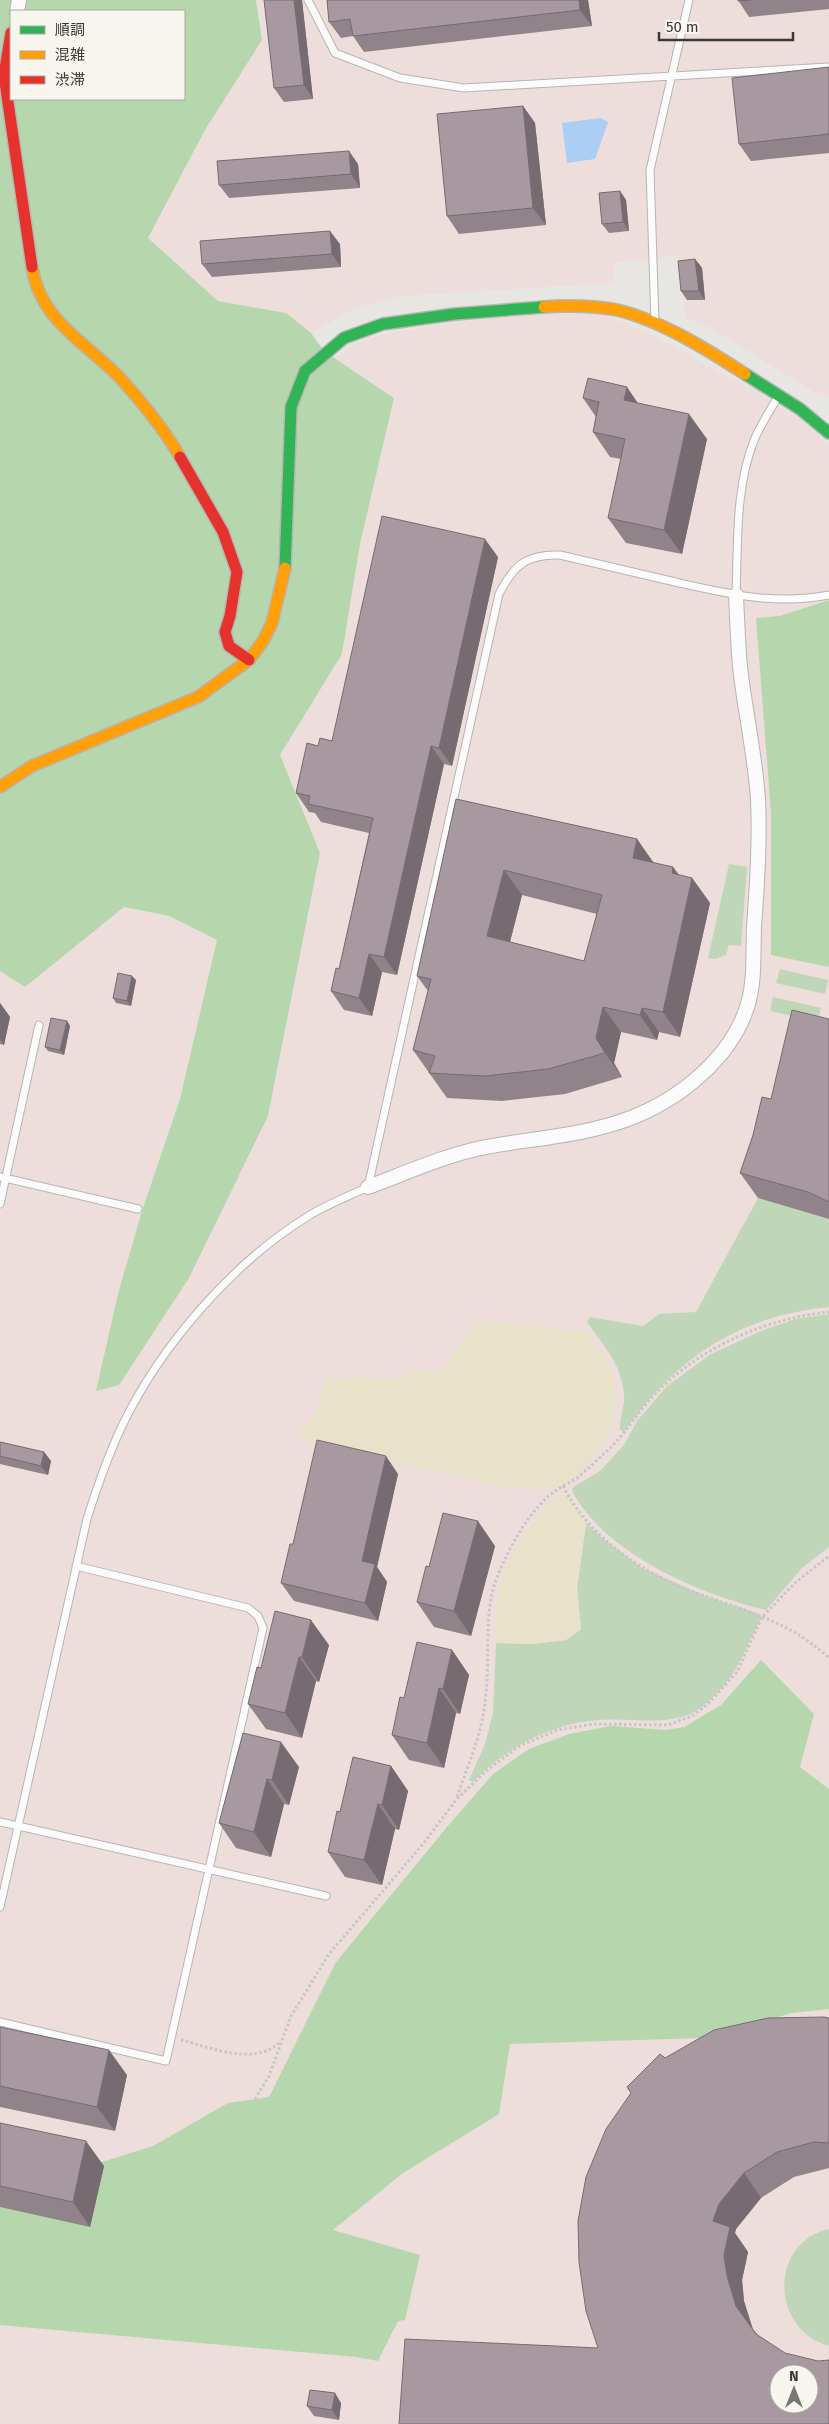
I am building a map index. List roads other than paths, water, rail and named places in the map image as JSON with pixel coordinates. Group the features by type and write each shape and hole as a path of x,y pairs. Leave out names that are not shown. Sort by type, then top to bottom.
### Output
{"street":[{"path":"10,39 4,75 35,285 52,315 85,348 119,377 158,422 223,532 237,572 230,616 225,632 230,646 249,660"},
{"path":"0,787 32,766 198,697 249,660 272,623 285,575 291,408 305,371 344,338 383,324 455,314 555,306 617,310 655,324 712,353 779,395 829,433"},
{"path":"368,1187 431,1163 482,1148 596,1130 630,1118 666,1100 696,1079 717,1058 732,1038 748,1004 751,984 758,863 758,800 740,669 736,595"}],"lane":[{"path":"308,0 335,53 400,78 464,88 829,66"},
{"path":"655,324 650,170 689,0"},
{"path":"736,595 738,538 743,490 749,458 755,439 779,395"},
{"path":"0,1907 76,1566 99,1482 122,1425 155,1370 193,1318 240,1269 277,1238 311,1214 368,1187 498,594 510,572 527,560 543,555 560,555 736,595 768,600 803,600 829,595"},
{"path":"0,1204 3,1178 39,1025"},
{"path":"3,1178 138,1209"},
{"path":"0,2022 166,2060 263,1628 258,1616 248,1608 76,1566"},
{"path":"0,1822 326,1896"}],"water":[{"path":"601,118 608,122 595,159 567,163 562,123"}]}
